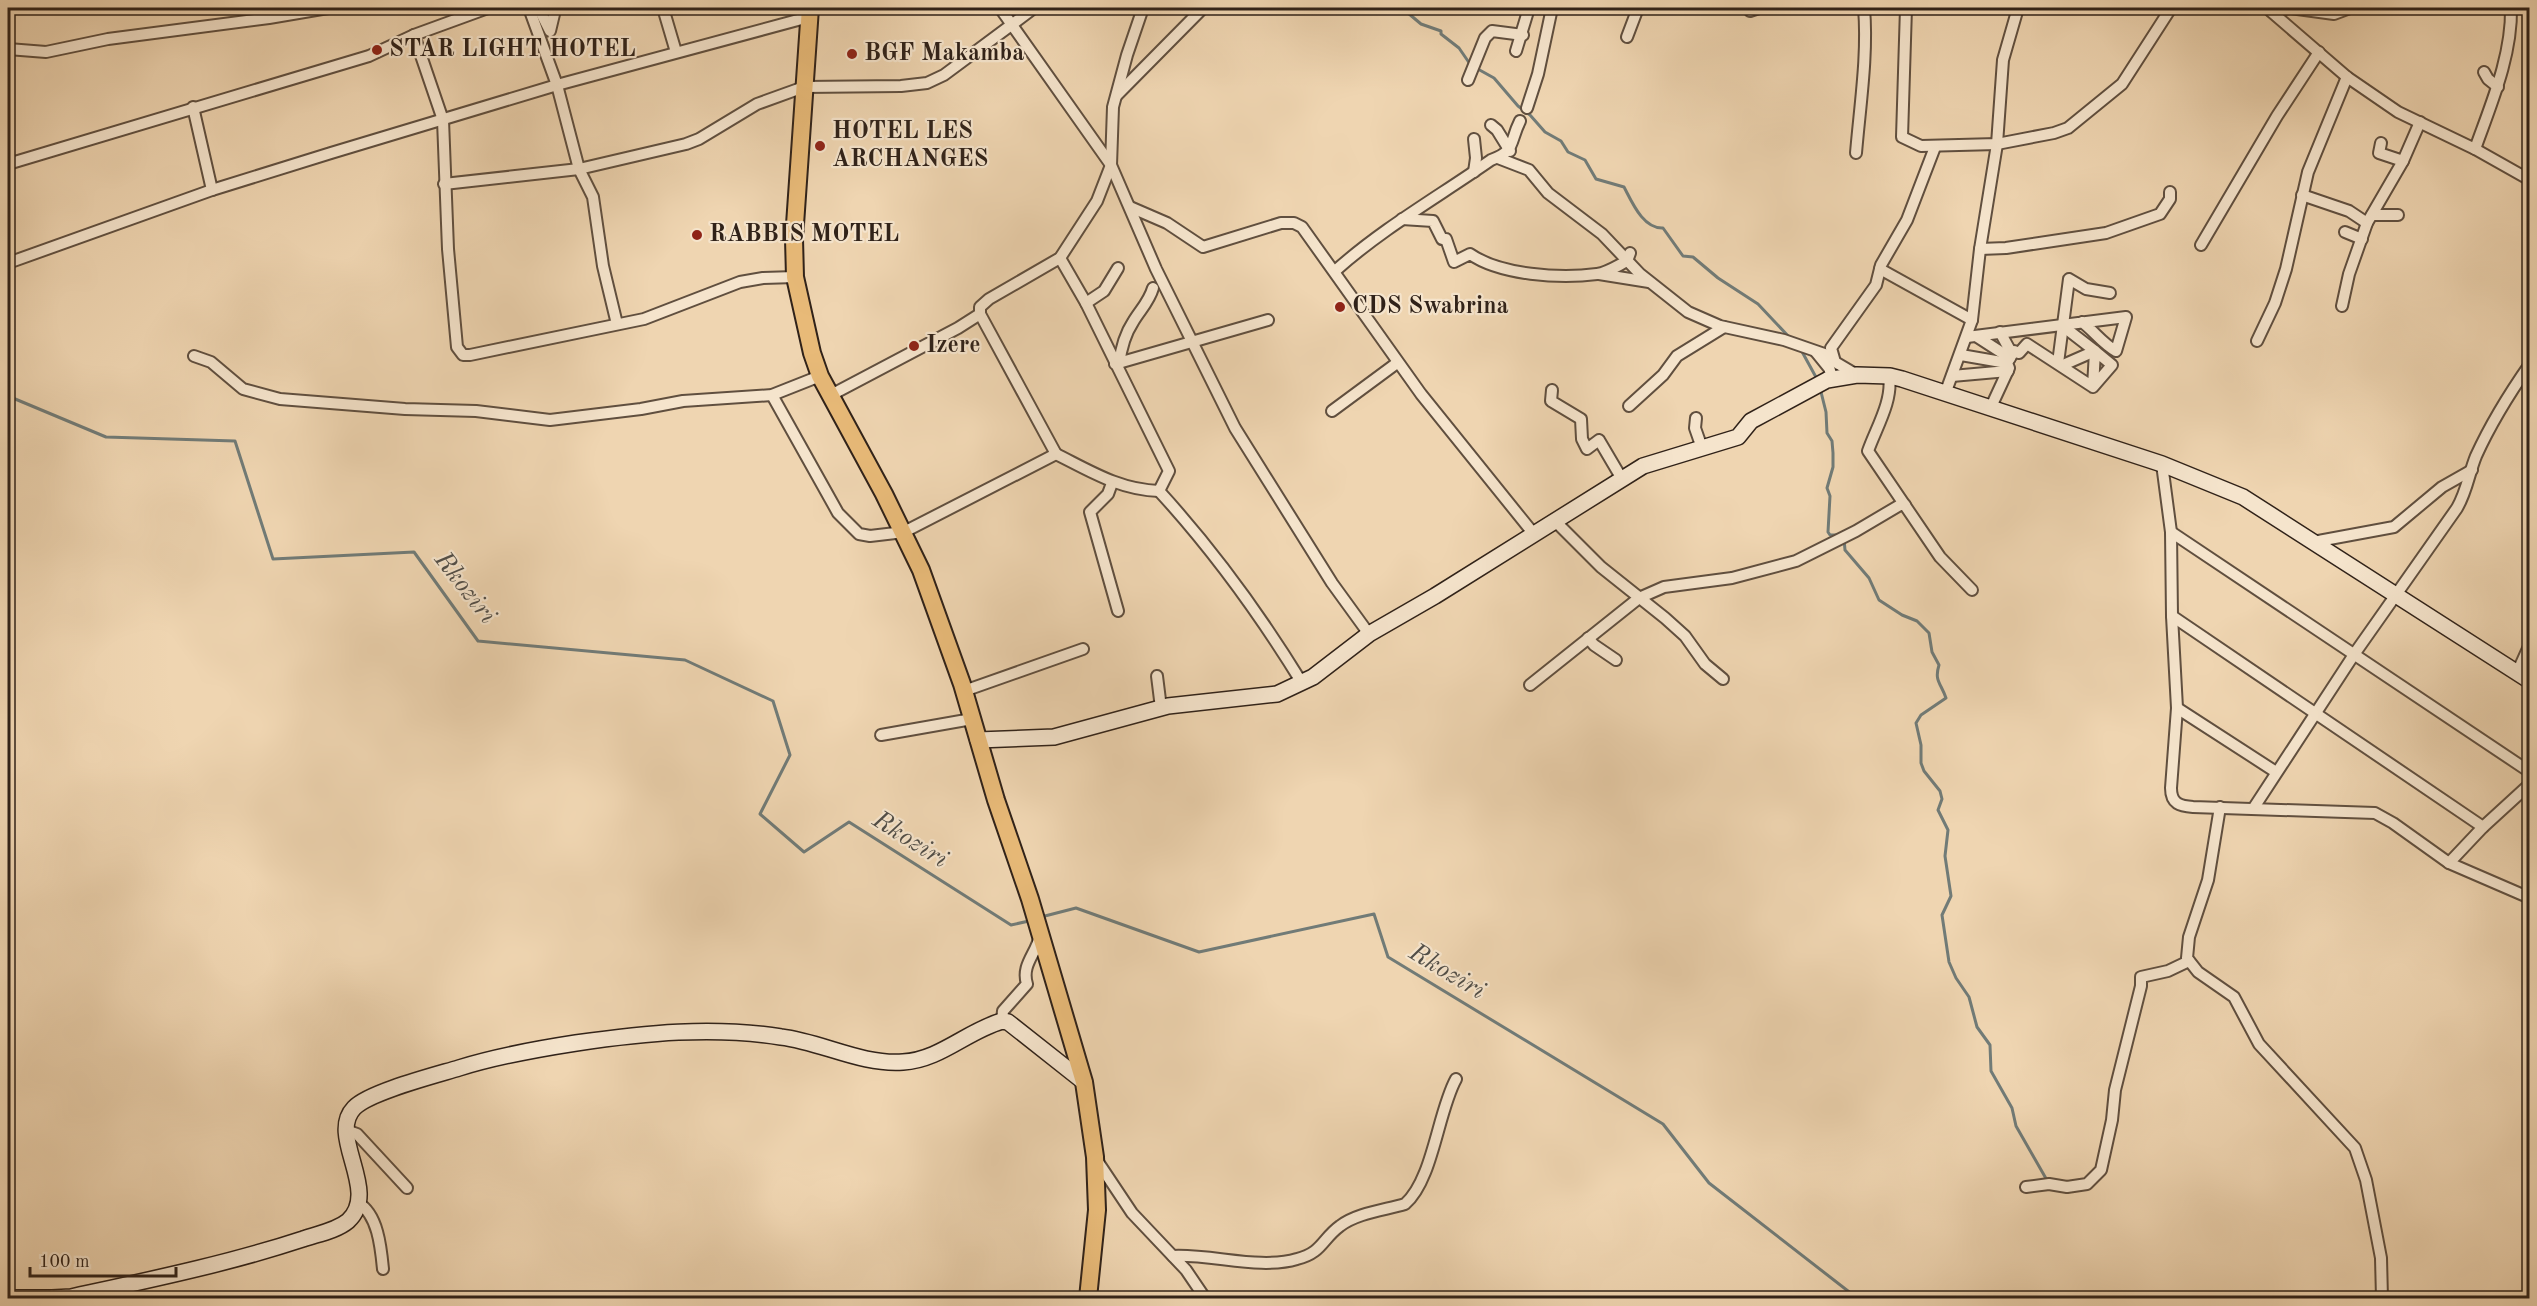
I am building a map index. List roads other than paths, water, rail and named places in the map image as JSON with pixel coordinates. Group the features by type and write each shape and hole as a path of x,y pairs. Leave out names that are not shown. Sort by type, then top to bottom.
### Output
{"main road":[{"path":"810,12 794,239 795,277 809,344 820,376 904,532 921,570 964,692 1030,899 1084,1082 1095,1157 1097,1210 1088,1299"}],"street":[{"path":"8,49 46,52 108,39 328,8"},
{"path":"8,164 369,56 414,35 488,8"},
{"path":"556,8 550,31 534,11 556,8"},
{"path":"663,8 676,52"},
{"path":"1000,8 1111,165 1156,270 1235,428 1332,583 1369,634"},
{"path":"444,184 579,169 692,142 757,104 804,87 902,86 927,83 944,75 1034,8"},
{"path":"1143,8 1113,107 1111,165 1097,201 1060,258 989,299 980,307 980,314 1056,454 1112,483 1137,490 1159,491 1202,538 1243,593 1302,683"},
{"path":"1117,95 1203,8"},
{"path":"1516,51 1529,8"},
{"path":"1527,108 1538,74 1552,8"},
{"path":"1627,37 1638,8"},
{"path":"1749,8 1750,10 1759,8"},
{"path":"1856,153 1862,90 1865,26 1863,8"},
{"path":"1906,8 1902,137 1921,147 1997,144 2054,133 2081,119 2122,84 2172,8"},
{"path":"1945,394 1971,336 1980,249 1997,144 2003,60 2018,8"},
{"path":"2269,9 2290,8 2334,14 2350,8"},
{"path":"2475,148 2498,87 2511,8"},
{"path":"2269,9 2347,77 2398,112 2475,148 2529,180"},
{"path":"534,11 557,85 579,169 593,197 603,266 617,324"},
{"path":"8,263 212,190 557,85 810,12"},
{"path":"1468,80 1485,38 1492,31 1522,35"},
{"path":"414,35 443,120 444,184 457,347 461,353 470,355 617,324 672,310 740,282 763,278 795,277"},
{"path":"2201,245 2226,199 2319,52"},
{"path":"2484,72 2498,87"},
{"path":"2257,341 2275,303 2286,269 2308,172 2347,77"},
{"path":"193,107 212,190"},
{"path":"1335,271 1366,243 1510,150 1512,136 1520,121"},
{"path":"2342,306 2370,219 2403,161 2420,122"},
{"path":"1491,125 1510,150 1514,164"},
{"path":"1474,139 1476,158 1474,172"},
{"path":"2381,143 2379,153 2403,161"},
{"path":"1857,375 1835,362 1831,348 1876,285 1880,269 1907,220 1935,147"},
{"path":"1498,158 1528,170 1548,193 1602,234 1688,312 1724,327 1784,340 1833,357"},
{"path":"1980,249 2006,248 2106,232 2160,214 2170,199 2169,192"},
{"path":"2302,195 2370,219 2398,215"},
{"path":"1427,202 1433,221 1443,239 1446,240 1454,262 1470,255 1486,264 1542,275 1598,274 1648,278"},
{"path":"1130,207 1167,223 1203,247 1281,223 1294,223 1302,227 1335,271 1397,363 1471,459 1533,533"},
{"path":"1402,219 1433,221"},
{"path":"2345,232 2362,239"},
{"path":"1598,274 1628,257"},
{"path":"1060,258 1086,303 1169,471 1159,491"},
{"path":"1086,303 1104,291 1118,268"},
{"path":"1880,269 1972,320"},
{"path":"2060,364 2064,326 2074,309 2069,279 2086,289 2110,293"},
{"path":"1117,364 1132,322 1149,300 1153,288"},
{"path":"2064,326 2074,309"},
{"path":"831,394 958,328 980,314"},
{"path":"1117,364 1268,320"},
{"path":"1971,336 2064,326 2112,365 2093,387"},
{"path":"1629,406 1663,375 1677,356 1724,327"},
{"path":"2013,331 2023,349"},
{"path":"2000,332 2009,362"},
{"path":"1971,336 2009,362"},
{"path":"1990,409 2014,351 2019,353 2027,344 2093,387"},
{"path":"2060,364 2094,351"},
{"path":"2076,375 2094,351"},
{"path":"2093,387 2094,351"},
{"path":"1816,352 1829,368 1833,379"},
{"path":"1961,355 2009,362"},
{"path":"194,356 211,362 243,389 280,399 405,409 476,411 550,420 641,409 682,401 772,395 820,376"},
{"path":"1953,376 2009,362"},
{"path":"1332,411 1397,363"},
{"path":"2253,809 2355,653 2457,508 2465,494 2490,425 2529,364"},
{"path":"978,740 1054,737 1161,708 1277,694 1313,677 1369,634 1435,596 1643,466 1738,437 1751,421 1814,386 1833,379 1857,375 1889,376 2162,464 2243,497 2523,677 2529,644"},
{"path":"1889,376 1890,384 1884,413 1868,452 1949,568 1972,590"},
{"path":"1552,390 1551,401 1581,419 1582,440 1587,449 1599,440 1622,479"},
{"path":"772,395 838,513 860,534 870,536 904,532 1056,454"},
{"path":"1696,418 1695,428 1702,448"},
{"path":"2162,464 2171,532 2172,616 2177,708 2171,795 2179,806 2375,813 2393,822 2449,863 2529,898"},
{"path":"2313,542 2394,527 2442,487 2472,470"},
{"path":"1112,483 1108,494 1090,512 1118,611"},
{"path":"1530,686 1639,598 1664,587 1732,578 1796,561 1856,531 1900,505 1905,505"},
{"path":"1555,521 1601,567 1685,636 1705,664 1723,679"},
{"path":"2171,532 2355,653 2529,772"},
{"path":"2172,616 2317,712 2482,827"},
{"path":"1588,638 1616,660"},
{"path":"964,692 1083,649"},
{"path":"1156,676 1161,708"},
{"path":"2177,708 2276,772"},
{"path":"881,735 972,719"},
{"path":"2449,863 2482,827 2529,784"},
{"path":"2220,807 2208,880 2186,951 2189,961 2198,972 2234,998 2259,1044 2312,1104 2340,1129 2355,1148 2366,1180 2381,1258 2382,1299"},
{"path":"1002,1021 1003,1011 1028,984 1024,974 1037,948 1039,929"},
{"path":"2026,1187 2049,1184 2067,1187 2087,1184 2101,1170 2112,1120 2115,1090 2127,1047 2141,977 2168,971 2189,961"},
{"path":"1002,1021 1016,1028 1084,1082"},
{"path":"8,1298 71,1297 222,1263 282,1246 344,1223 352,1216 358,1203 356,1175 346,1130 350,1113 356,1106 370,1098 475,1063 557,1046 680,1030 737,1032 784,1037 885,1062 905,1062 930,1057 1002,1021"},
{"path":"1173,1256 1197,1255 1272,1262 1297,1260 1316,1253 1326,1239 1349,1220 1405,1204 1412,1197 1431,1155 1456,1079"},
{"path":"346,1130 357,1134 407,1188"},
{"path":"1095,1157 1132,1214 1195,1280 1205,1299"},
{"path":"358,1203 366,1208 379,1239 383,1269"}],"waterway":[{"path":"1402,8 1421,24 1441,31 1441,34 1459,48 1470,64"},
{"path":"1476,68 1494,78 1518,106 1530,115 1545,132 1561,141 1568,152 1585,160 1596,179 1624,187 1644,219 1656,227 1663,228 1683,256 1693,257 1718,278 1758,304 1791,339"},
{"path":"1800,348 1817,379"},
{"path":"1820,388 1826,412 1827,433 1832,441 1833,453 1833,467 1827,488 1830,496 1828,532 1830,535 1839,535"},
{"name":"Rkoziri","path":"8,396 106,437 235,441 273,559 414,552 478,641 685,660 773,701 790,755 760,814 804,852 849,822 1011,925 1029,921"},
{"path":"1844,539 1845,550 1869,578 1879,600 1902,615 1917,621 1929,633 1932,652 1939,665 1938,679 1946,698 1921,715 1916,723 1921,745 1921,763 1924,771 1940,791 1942,799 1938,810 1948,830 1945,856 1951,896 1942,915 1949,962 1956,978 1969,997 1977,1027 1990,1045 1991,1071 2012,1108 2016,1126 2048,1182"},
{"name":"Rkoziri","path":"1041,917 1076,908 1199,952 1374,914 1388,957 1663,1124 1709,1183 1857,1298"}],"place":[{"name":"STAR LIGHT HOTEL","path":"377,50"},
{"name":"BGF Makamba","path":"852,54"},
{"name":"HOTEL LES ARCHANGES","path":"820,146"},
{"name":"RABBIS MOTEL","path":"697,235"},
{"name":"CDS Swabrina","path":"1340,307"},
{"name":"Izere","path":"914,346"}]}
